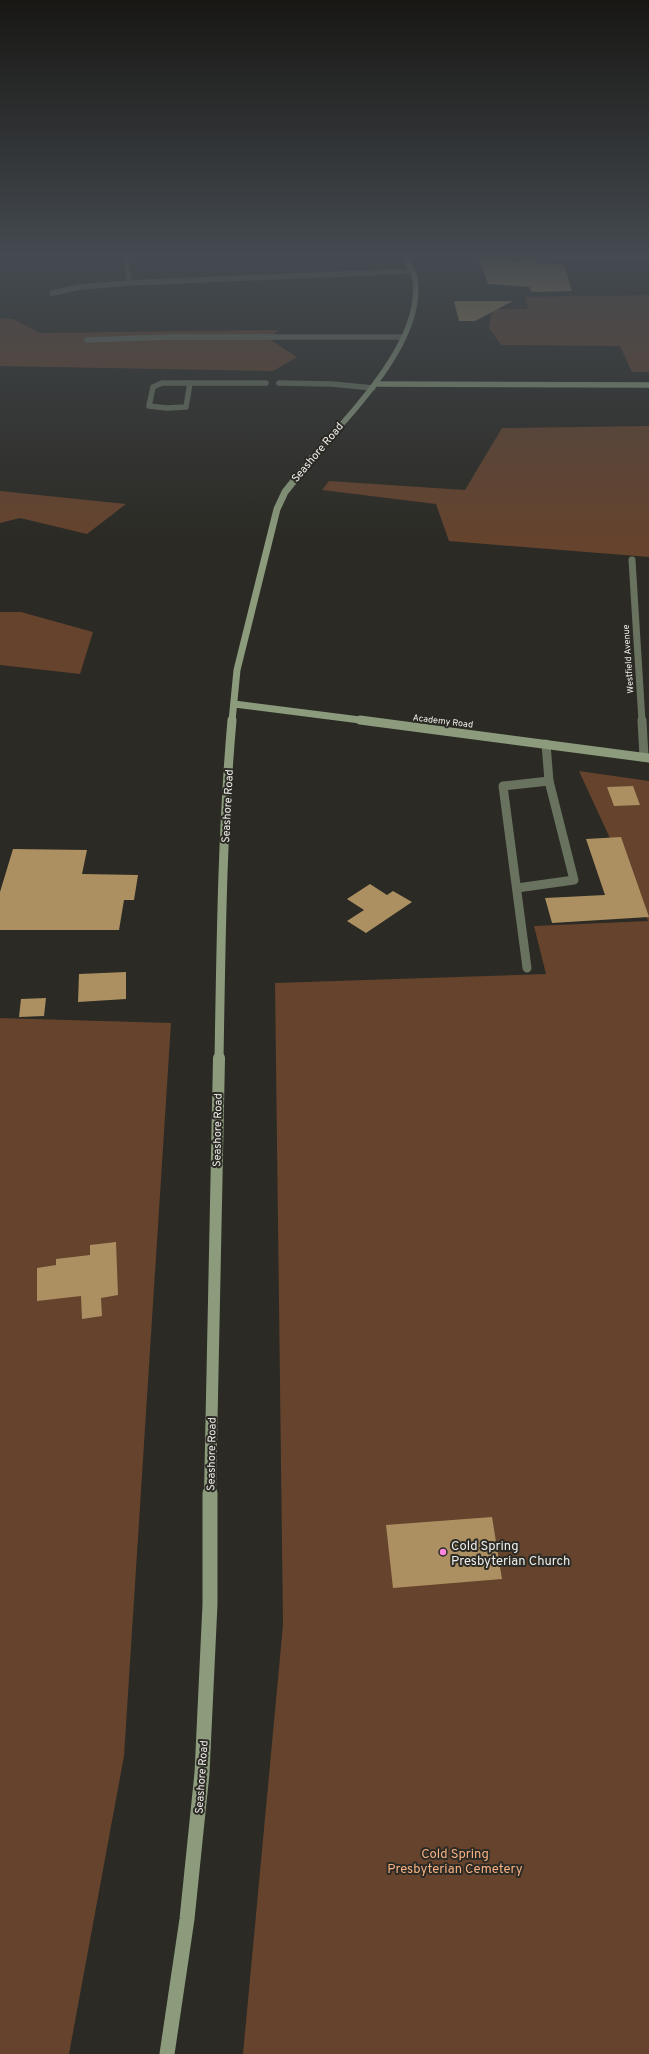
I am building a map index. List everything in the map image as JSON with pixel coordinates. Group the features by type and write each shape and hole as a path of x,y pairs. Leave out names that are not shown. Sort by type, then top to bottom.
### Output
{"street":[{"name":"Seashore Road","path":"166,2054 187,1919 202,1773 210,1604 209,1533 221,942 229,759 237,670 277,509 296,476 375,385 386,370 396,351"},
{"path":"190,383 186,407 167,408 149,406 153,387 162,383 190,383 266,383"},
{"path":"279,383 375,385 649,385"},
{"name":"Westfield Avenue","path":"632,560 647,758"},
{"name":"Academy Road","path":"234,704 647,758"},
{"path":"517,888 574,880 549,781 546,744"},
{"path":"527,968 503,786 549,781"}],"green space":[{"path":"0,351 287,351 297,357 273,371 0,366"},
{"path":"622,351 649,351 649,372 632,372"},
{"path":"649,426 649,557 449,541 436,504 322,490 329,481 465,490 502,428"},
{"path":"0,491 126,504 87,534 20,518 0,523"},
{"path":"0,612 21,612 93,632 80,674 0,665"},
{"name":"Cold Spring Presbyterian Cemetery","path":"579,771 649,781 649,2054 243,2054 283,1625 275,983 546,974 534,926 648,921"},
{"path":"0,1018 171,1023 124,1756 69,2054 0,2054"}],"building":[{"path":"633,786 640,805 614,806 607,787"},
{"path":"621,837 649,917 552,923 545,898 605,895 586,839"},
{"path":"13,849 87,850 82,874 138,875 134,900 124,900 119,930 0,930 0,892"},
{"path":"370,884 387,895 393,891 412,902 366,933 347,921 364,910 347,899"},
{"path":"126,972 126,999 78,1002 79,974"},
{"path":"46,998 44,1016 19,1017 21,999"},
{"path":"116,1242 118,1295 101,1298 102,1316 82,1319 81,1296 37,1301 37,1268 56,1265 56,1259 90,1255 90,1245"},
{"name":"Cold Spring Presbyterian Church","path":"492,1517 502,1579 393,1588 386,1525"}],"place":[{"name":"Cold Spring Presbyterian Church","path":"443,1552"}]}
